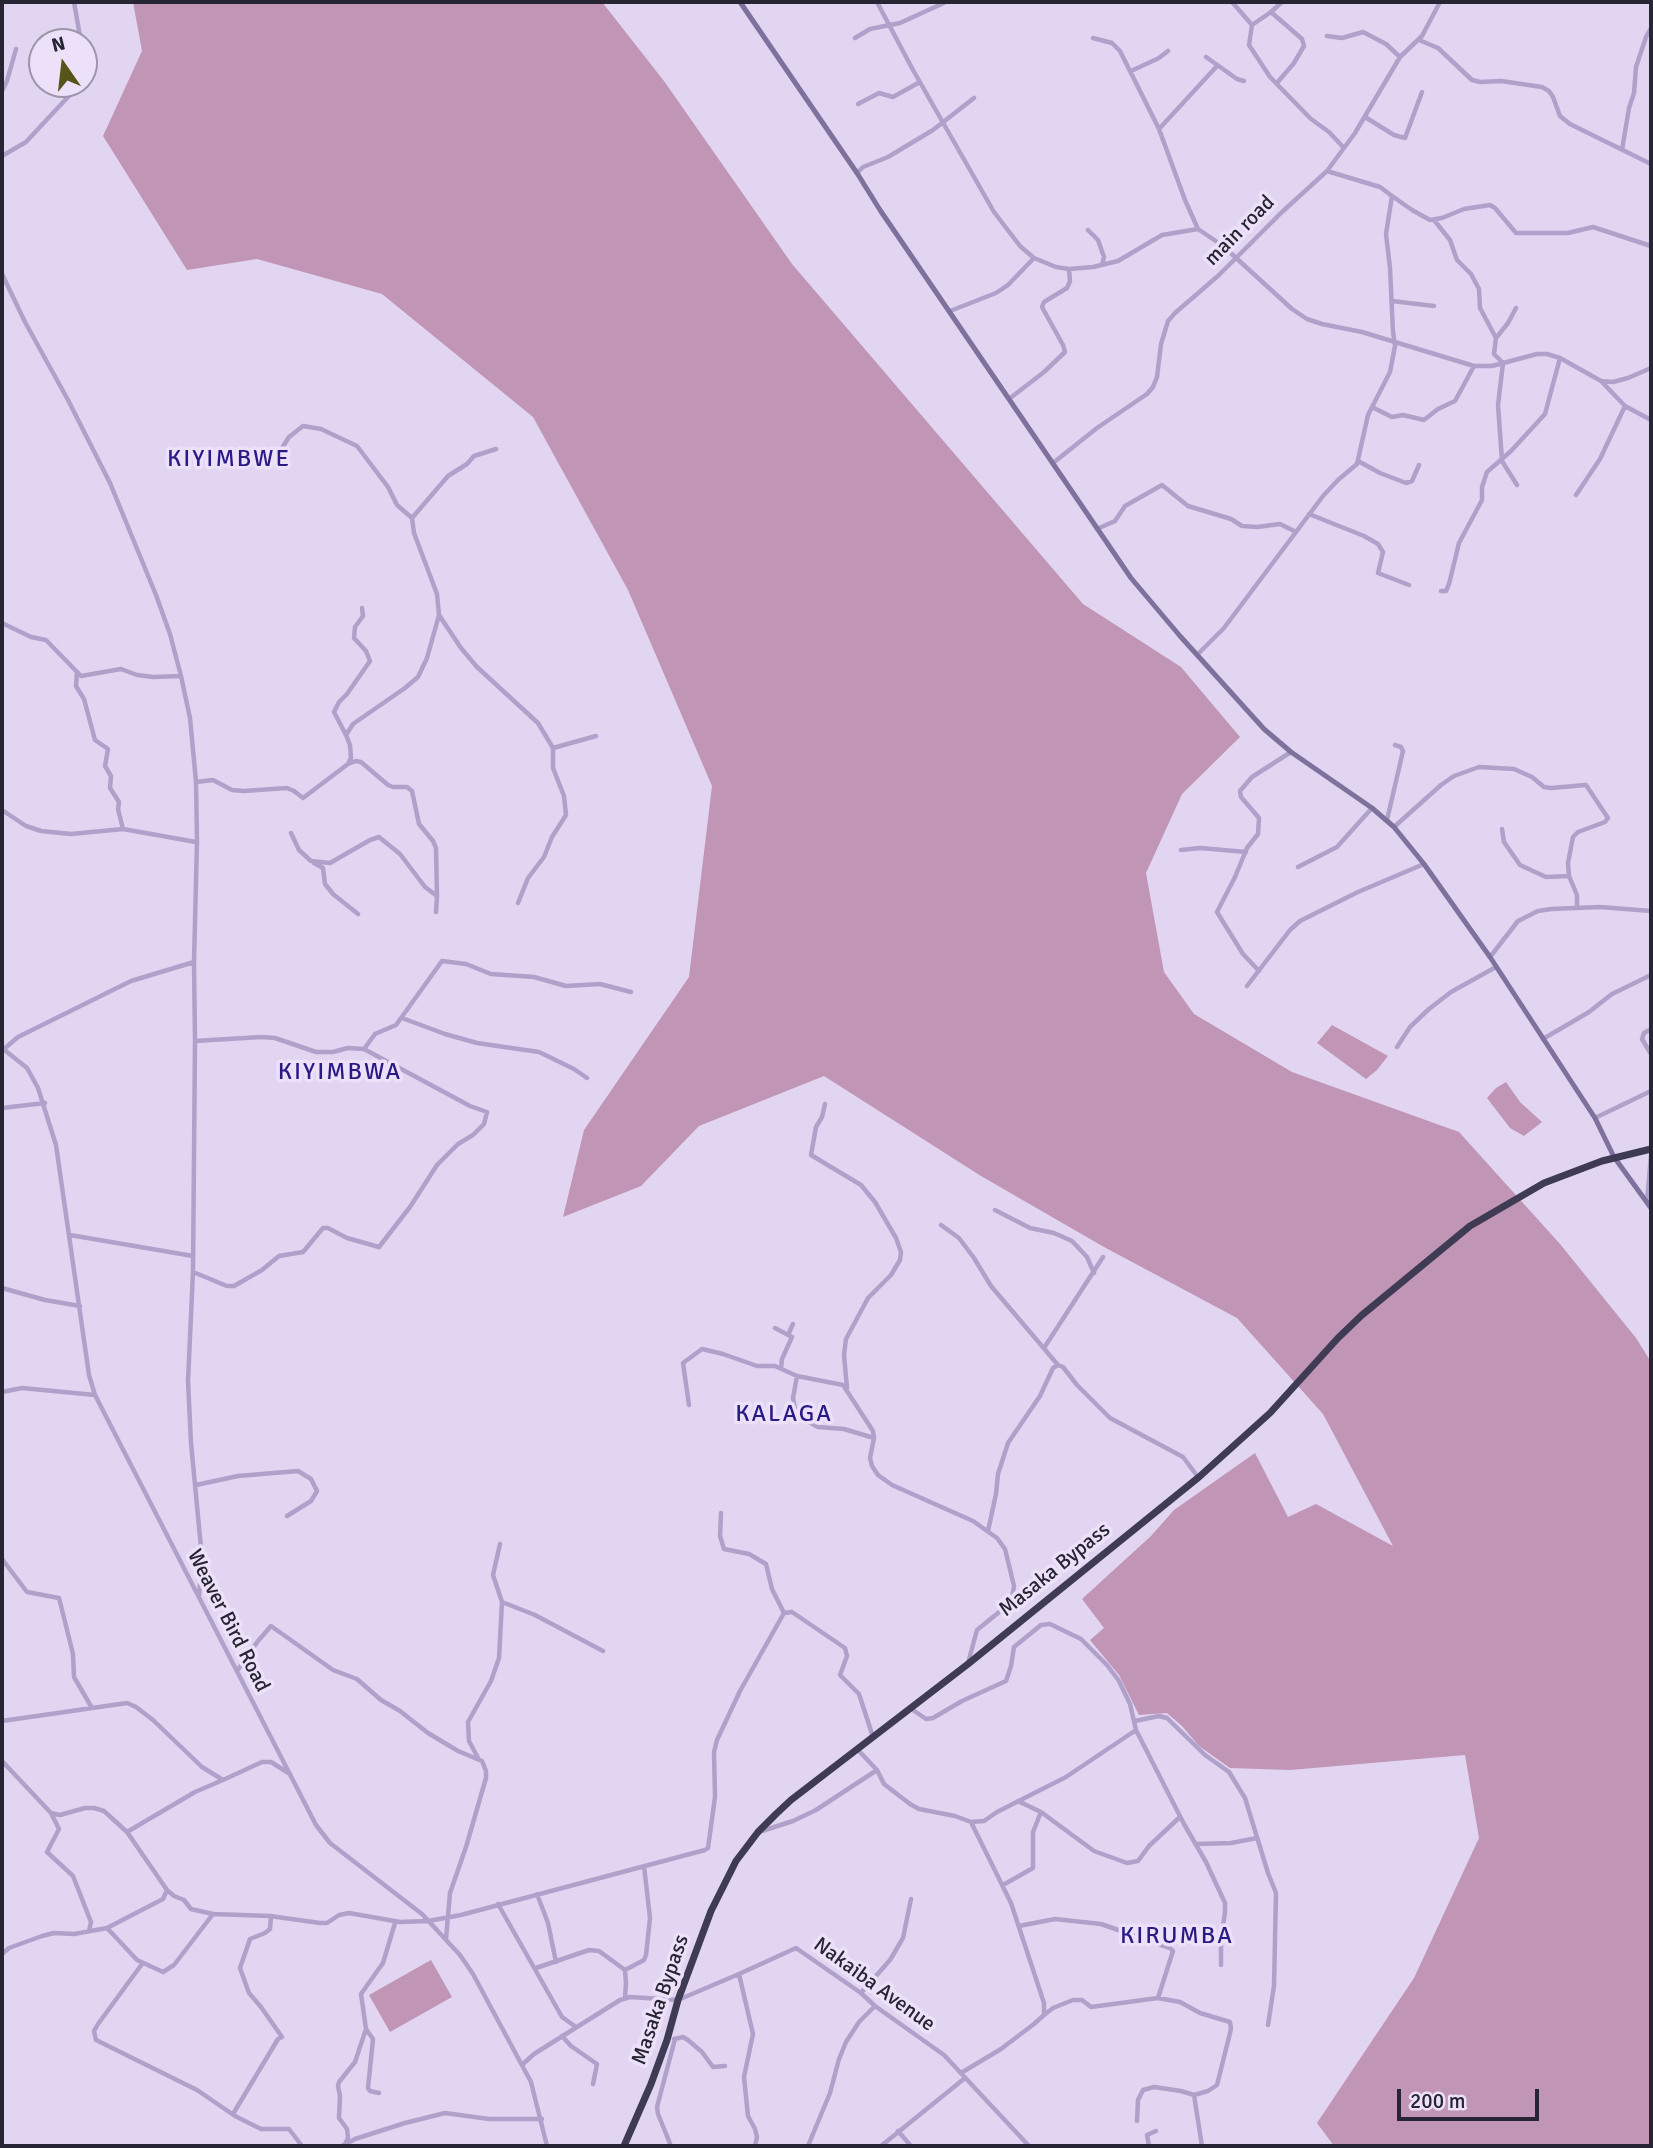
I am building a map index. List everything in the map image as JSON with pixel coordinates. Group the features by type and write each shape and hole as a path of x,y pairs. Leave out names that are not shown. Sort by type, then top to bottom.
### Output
{"highway":[{"name":"Masaka Bypass","path":"624,2146 671,2039 678,2000 699,1940 725,1881 758,1832 790,1800 968,1664 1199,1477 1270,1413 1362,1315 1462,1232 1544,1183 1614,1157 1651,1149"}],"main road":[{"path":"740,2 1131,578 1256,721 1291,752 1372,808 1394,827 1424,864 1490,957 1595,1118 1614,1157 1651,1208"}],"street":[{"path":"74,2 79,28"},
{"path":"877,2 994,212 1020,246 1034,258 1049,265 1069,269 1102,265 1118,261 1162,236 1198,229"},
{"path":"855,38 870,29 889,26 946,2"},
{"path":"1232,2 1252,25"},
{"path":"1282,2 1252,25 1249,45 1270,77 1343,148"},
{"name":"main road","path":"1053,463 1153,387 1168,321 1327,171 1400,57 1409,46 1419,40 1440,2"},
{"path":"1271,12 1302,40 1304,46 1277,83"},
{"path":"1622,150 1634,93 1635,73 1651,28"},
{"path":"1327,36 1342,38 1363,32 1386,44 1400,57"},
{"path":"1093,38 1112,43 1120,51 1131,71 1159,129 1198,229 1219,242 1282,301 1307,319 1395,341 1474,366 1483,367 1537,355 1554,355 1601,381 1625,406 1651,420"},
{"path":"1419,40 1438,48 1472,80 1542,87 1549,91 1560,116 1570,124 1651,164"},
{"path":"2,91 16,49"},
{"path":"1131,71 1168,51"},
{"path":"1206,57 1244,81"},
{"path":"1159,129 1217,66"},
{"path":"858,104 879,93 894,97 920,82"},
{"path":"1364,117 1394,135 1405,138 1408,136 1422,92"},
{"path":"2,156 26,142 67,98"},
{"path":"857,173 863,167 888,157 944,122 974,98"},
{"path":"1327,171 1380,187 1412,211 1434,220 1450,240 1457,260 1471,274 1479,289 1480,308 1496,338"},
{"path":"1197,655 1224,628 1309,514 1358,461 1366,421 1388,377 1394,353 1386,234 1392,196"},
{"path":"1434,220 1464,209 1490,205 1516,233 1562,234 1593,227 1651,246"},
{"path":"1088,230 1098,240 1104,257 1102,265"},
{"path":"950,312 996,293 1015,279 1034,258"},
{"path":"1009,398 1044,372 1065,352 1042,307 1049,298 1067,288 1070,281 1069,269"},
{"path":"2,274 110,483 170,634 190,718 196,782 197,842 193,1272 188,1381 202,1558 200,1596"},
{"path":"1392,301 1434,306"},
{"path":"1503,363 1494,354 1496,338 1516,308"},
{"path":"1441,591 1446,590 1449,584 1459,543 1482,500 1482,487 1487,472 1511,451 1545,414 1560,358"},
{"path":"1503,363 1498,405 1502,458 1517,485"},
{"path":"1372,407 1392,417 1403,415 1424,420 1457,398 1474,366"},
{"path":"1601,381 1613,382 1651,368"},
{"path":"1576,495 1600,459 1625,406"},
{"path":"282,447 289,437 303,426 321,429 357,446 388,487 397,505 412,518 414,533 437,594 439,615 427,658 418,677 353,724 346,735"},
{"path":"412,518 448,476 474,456 496,449"},
{"path":"1358,461 1380,473 1406,482 1412,481 1419,465"},
{"path":"1097,529 1115,520 1125,506 1162,485 1188,506 1231,519 1242,526 1280,524 1296,532"},
{"path":"1309,514 1378,544 1383,552 1378,573 1409,584"},
{"path":"196,782 213,779 232,790 244,791 287,788 303,799 348,764 351,758 350,745 334,712 370,660 354,638 355,627 363,616 362,608"},
{"path":"439,615 477,667 538,723 553,748 553,768 564,796 566,815 552,837 544,857 528,878 518,903"},
{"path":"2,623 31,637 46,640 83,676 109,669 121,669 144,676 181,676"},
{"path":"77,673 76,686 84,699 95,740 108,748 105,766 111,776 110,788 119,802 123,830"},
{"path":"553,748 596,736"},
{"path":"1387,820 1403,751 1395,745"},
{"path":"1259,971 1243,954 1217,912 1246,852 1256,838 1259,822 1257,816 1241,797 1240,791 1252,777 1291,752"},
{"path":"348,764 361,762 388,785 407,787 412,791 419,824 436,849 436,912"},
{"path":"1394,827 1441,785 1454,776 1479,767 1514,769 1532,777 1544,787 1586,785 1608,818 1605,822 1575,834 1568,856 1569,876 1577,895 1577,908"},
{"path":"1298,867 1337,847 1372,808"},
{"path":"2,810 26,826 41,831 71,834 123,830 197,842"},
{"path":"1502,828 1504,842 1520,866 1546,877 1569,876"},
{"path":"290,833 299,850 323,868 325,884 333,894 358,914"},
{"path":"311,861 330,863 379,837 400,853 425,887 437,896"},
{"path":"1181,850 1200,848 1246,852"},
{"path":"1247,986 1290,930 1307,916 1424,864"},
{"path":"1490,957 1518,921 1538,911 1577,908 1651,911"},
{"path":"364,1049 375,1034 391,1029 402,1017 442,961 466,964 491,974 534,977 566,986 600,984 631,992"},
{"path":"3,1049 18,1037 131,981 194,962"},
{"path":"1397,1047 1410,1027 1429,1009 1451,992 1496,967"},
{"path":"1543,1039 1589,1012 1612,994 1651,975"},
{"path":"402,1017 477,1043 538,1052 587,1078"},
{"path":"1651,1029 1644,1033 1642,1039 1651,1054"},
{"path":"193,1272 227,1286 234,1286 262,1270 279,1256 303,1252 323,1228 379,1247 438,1165 458,1144 484,1124 487,1112 470,1106 364,1049 316,1052 275,1038 261,1037 195,1041"},
{"name":"Weaver Bird Road","path":"3,1049 27,1068 45,1103 57,1145 89,1375 95,1395 322,1835 428,1921 473,1974 531,2082 547,2146"},
{"path":"1595,1118 1651,1091"},
{"path":"2,1108 45,1103"},
{"path":"825,1104 816,1128 811,1155 861,1185 876,1202 897,1238 901,1252 900,1260 891,1275 868,1298 846,1339 844,1355 847,1388"},
{"path":"1647,1201 1651,1156"},
{"path":"995,1210 1030,1228 1054,1233 1072,1241 1087,1258 1094,1273"},
{"path":"941,1225 959,1238 991,1286 1058,1365 1063,1367 1110,1418 1183,1457 1199,1477"},
{"path":"71,1235 193,1256"},
{"path":"1044,1348 1102,1257"},
{"path":"2,1288 80,1306"},
{"path":"788,1335 793,1324"},
{"path":"775,1328 792,1336 782,1359 781,1369"},
{"path":"690,1405 683,1363 702,1349 757,1366 775,1366 797,1376 837,1383 847,1388 873,1431 870,1458 878,1475 892,1485 973,1521 997,1538 1005,1549 1014,1593 1009,1604 977,1630 968,1664"},
{"path":"988,1531 998,1474 1008,1443 1040,1395 1053,1368 1058,1365"},
{"path":"797,1376 793,1398 796,1415 818,1427 844,1429 874,1438"},
{"path":"2,1392 22,1388 95,1395"},
{"path":"195,1485 238,1476 298,1471 311,1479 317,1491 311,1501 286,1516"},
{"path":"721,1513 720,1536 724,1549 749,1554 766,1563 772,1589 784,1613"},
{"path":"446,1939 452,1884 486,1778 484,1766 469,1741 468,1722 496,1669 500,1648 502,1602 493,1574 500,1544"},
{"path":"2,1559 27,1592 59,1598 73,1654 74,1677 92,1708"},
{"path":"502,1602 536,1615 603,1651"},
{"path":"784,1613 792,1612 845,1648 847,1656 840,1675 859,1694 873,1737"},
{"path":"51,1813 60,1815 85,1808 104,1811 127,1832 174,1896 184,1900 191,1909 213,1914 271,1916 327,1923 339,1915 349,1913 395,1923 428,1921 643,1866 708,1847 715,1797 713,1764 718,1740 740,1691 784,1613"},
{"path":"910,1708 926,1719 933,1718 962,1700 1006,1681 1014,1647 1046,1623 1081,1639 1119,1681 1130,1704 1136,1730 1225,1903 1221,1965"},
{"path":"237,1671 268,1628 273,1627 333,1670 357,1679 428,1733 458,1751 478,1758"},
{"path":"2,1721 127,1703 161,1727 202,1767 223,1780"},
{"path":"1135,1721 1159,1716 1167,1718 1205,1755 1229,1772 1245,1798 1268,1873 1276,1888 1274,1986 1268,2025"},
{"path":"869,1775 881,1780 919,1809 971,1822 984,1821 1066,1777 1136,1730"},
{"path":"857,1749 877,1770 881,1780"},
{"path":"2,1761 51,1813 59,1829 47,1852 71,1872 91,1923 99,1930"},
{"path":"127,1832 195,1792 262,1762 271,1762 290,1775"},
{"path":"758,1832 793,1821 816,1810 877,1770"},
{"path":"1018,1801 1041,1812 1094,1851 1127,1863 1138,1861 1149,1846 1180,1817"},
{"path":"1003,1885 1033,1867 1033,1832 1041,1812"},
{"path":"978,1834 984,1821"},
{"path":"971,1822 1003,1885 1019,1926 1044,2003 1044,2015"},
{"path":"1195,1843 1231,1843 1257,1838"},
{"path":"625,1970 644,1960 646,1955 650,1918 643,1866"},
{"path":"163,1899 167,1889"},
{"path":"537,1894 548,1923 556,1962"},
{"path":"2,1954 9,1948 54,1933 74,1934 107,1928 174,1896"},
{"path":"861,1993 890,1960 903,1938 911,1899"},
{"path":"498,1904 562,2017 577,2027"},
{"path":"107,1928 142,1964 163,1972 168,1970 194,1941 213,1914"},
{"path":"233,2114 278,2039 282,2037 249,1993 240,1968 250,1939 270,1929 271,1916"},
{"path":"1019,1926 1055,1919 1101,1924 1170,1948 1173,1951 1158,1998"},
{"path":"88,1932 91,1923"},
{"path":"343,2146 348,2138 347,2129 339,2118 338,2086 355,2062 366,2029 362,1991 383,1963 395,1923"},
{"name":"Nakaiba Avenue","path":"625,1998 678,2000 796,1948 944,2055 1029,2146"},
{"path":"536,1968 594,1950 625,1970"},
{"path":"142,1964 98,2024 94,2031 96,2040 197,2090 261,2129 289,2129 302,2146"},
{"path":"522,2064 625,1998 625,1970"},
{"path":"739,1974 753,2034 744,2077 748,2116 757,2137 755,2146"},
{"path":"961,2073 1001,2049 1053,2008 1073,2000 1082,2000 1091,2007 1158,1998 1186,2004 1200,2013 1227,2020 1232,2025 1217,2085 1194,2095 1154,2087 1143,2090 1138,2100 1137,2121"},
{"path":"1044,2003 1053,2008"},
{"path":"808,2146 830,2093 846,2042 859,2022 875,2006"},
{"path":"366,2029 373,2039 368,2088 379,2093"},
{"path":"562,2036 571,2046 597,2064 593,2084"},
{"path":"671,2146 657,2107 671,2039 683,2037 702,2052 713,2067 724,2067"},
{"path":"881,2146 965,2078"},
{"path":"1194,2095 1202,2146"},
{"path":"343,2146 355,2139 445,2113 489,2119 542,2119"},
{"path":"1149,2146 1147,2135 1156,2131"},
{"path":"898,2132 911,2146"}],"shaded area":[{"path":"133,2 602,2 664,81 792,264 1083,604 1181,667 1240,737 1182,794 1146,873 1164,972 1194,1014 1292,1072 1459,1132 1560,1244 1636,1338 1651,1362 1651,2146 1334,2146 1317,2123 1414,1978 1479,1838 1465,1755 1290,1770 1230,1768 1199,1746 1167,1713 1139,1715 1119,1675 1090,1640 1104,1628 1082,1599 1151,1536 1174,1510 1255,1453 1288,1517 1316,1504 1393,1546 1323,1414 1237,1318 1104,1247 981,1176 824,1076 699,1126 641,1186 563,1217 584,1130 689,977 712,786 628,590 533,417 382,294 257,259 187,270 103,136 142,51"},
{"path":"1332,1025 1388,1056 1366,1079 1317,1043"},
{"path":"1506,1082 1520,1102 1542,1122 1524,1136 1510,1128 1487,1098"},
{"path":"431,1960 452,1997 390,2032 369,1995"}],"district":[{"name":"KIYIMBWE","path":"229,460"},
{"name":"KIYIMBWA","path":"340,1073"},
{"name":"KALAGA","path":"784,1415"},
{"name":"KIRUMBA","path":"1177,1937"}]}
